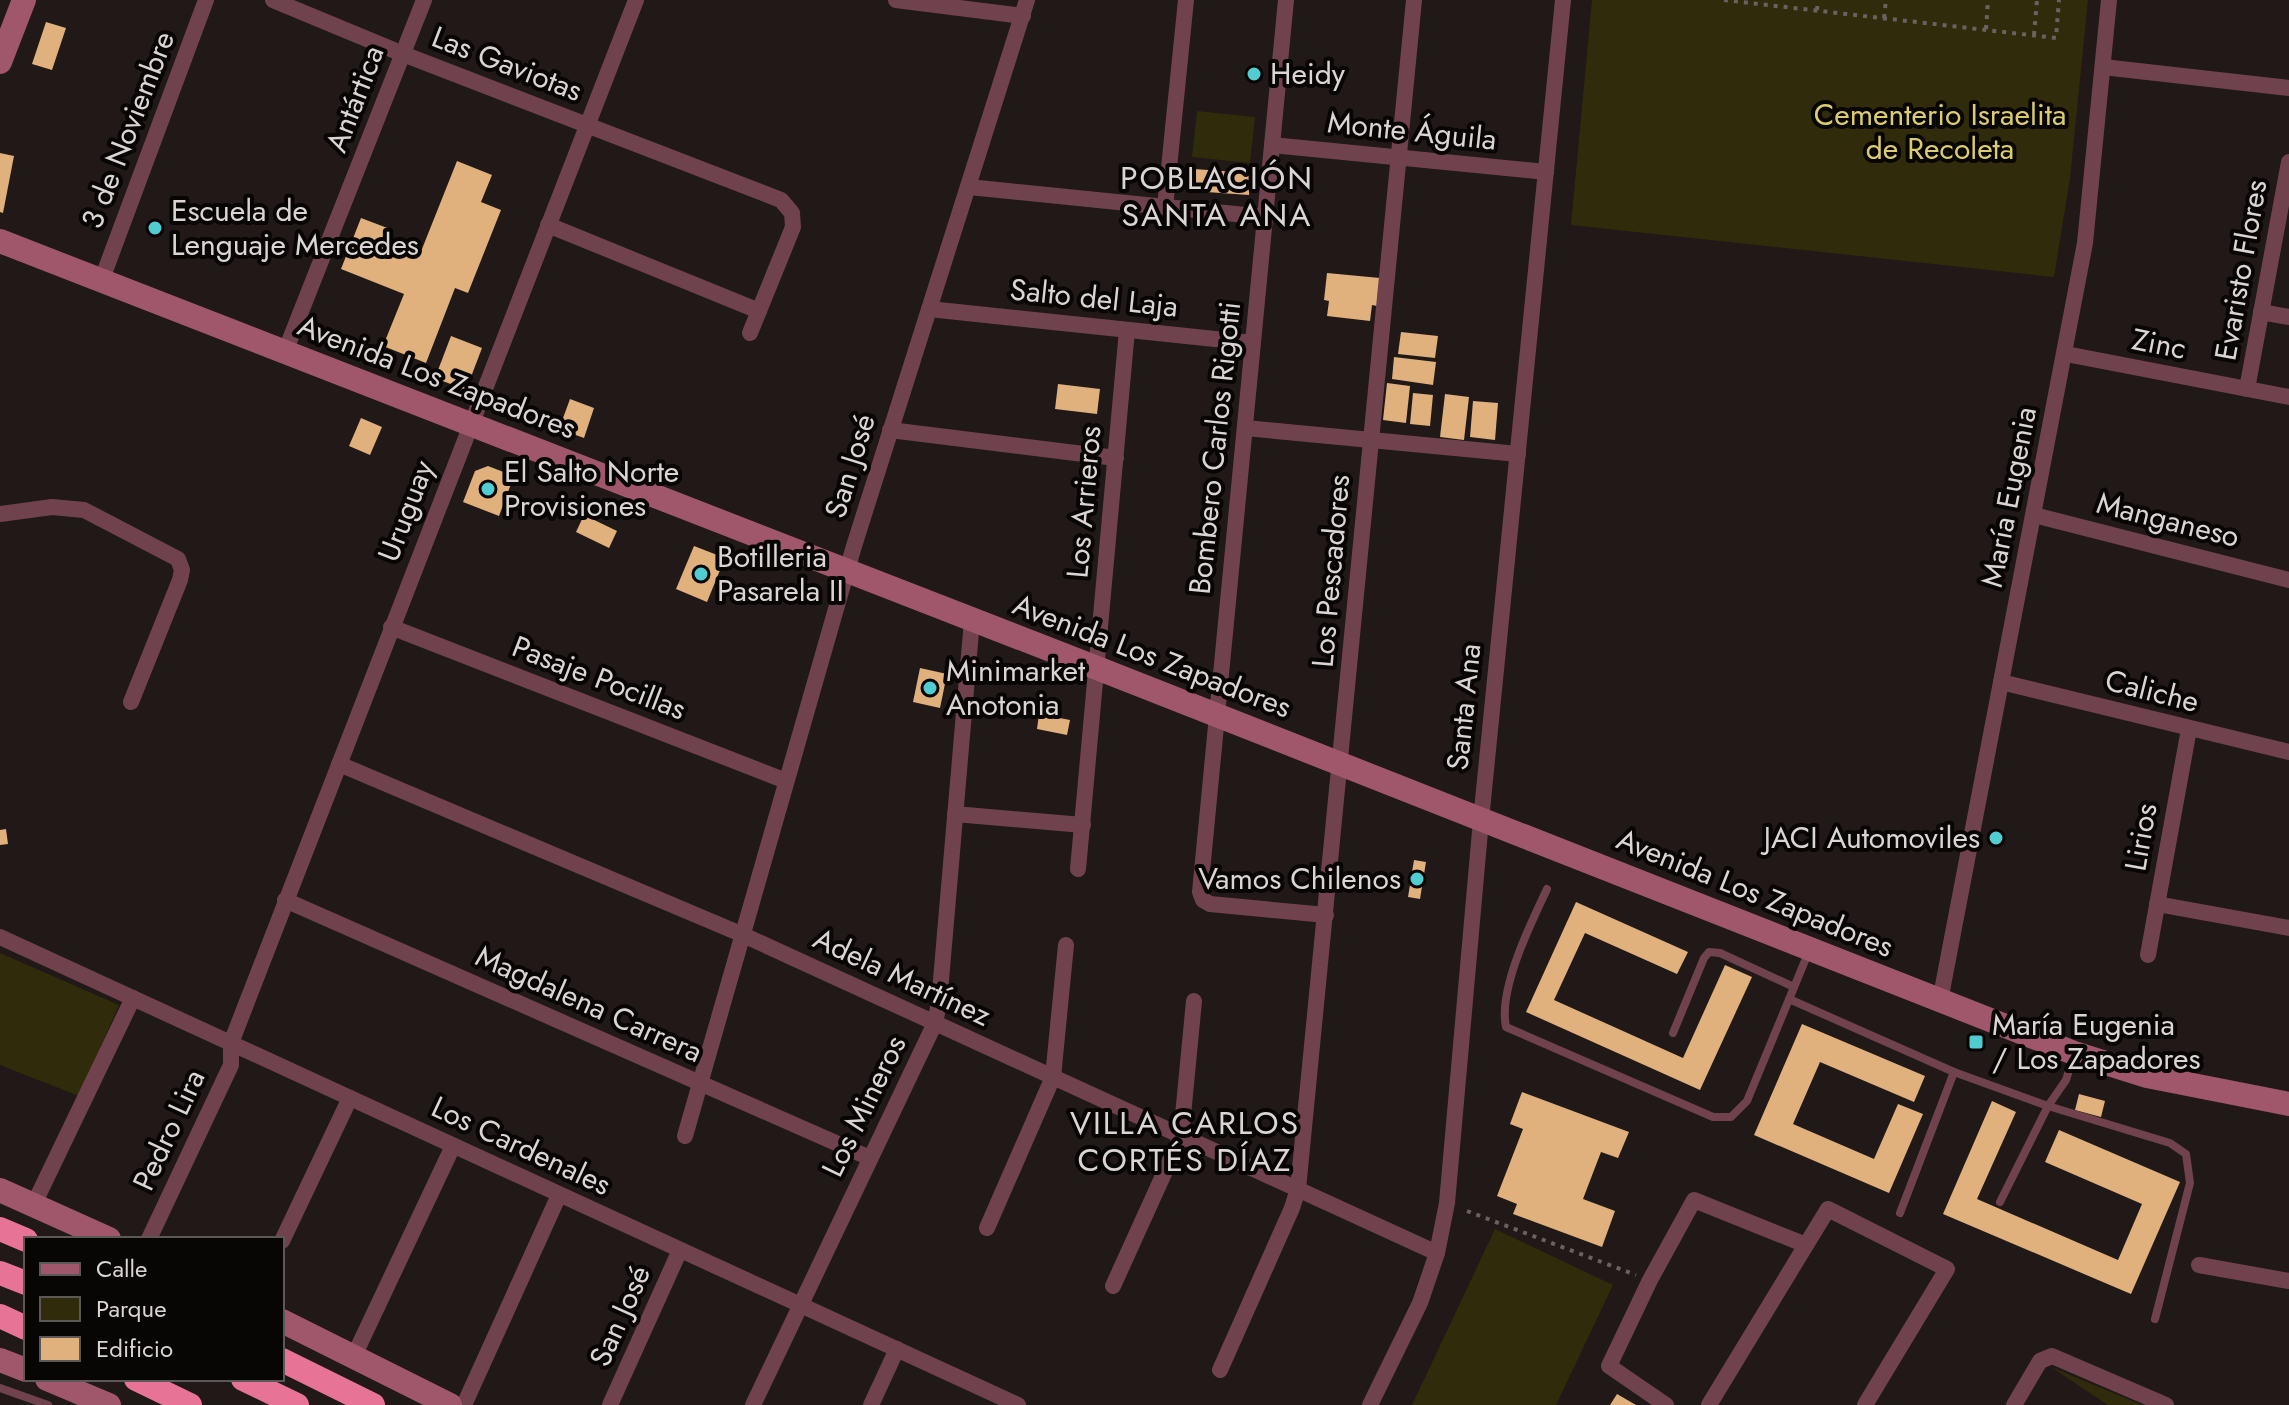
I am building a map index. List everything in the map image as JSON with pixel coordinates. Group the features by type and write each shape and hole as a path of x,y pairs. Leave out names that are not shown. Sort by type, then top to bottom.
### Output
{"highway":[{"path":"0,1229 24,1239"},
{"path":"0,1273 24,1282"},
{"path":"0,1316 24,1327"},
{"path":"284,1361 373,1405"},
{"path":"140,1381 190,1405"},
{"path":"247,1381 297,1405"}],"main road":[{"path":"0,62 24,0"},
{"name":"Avenida Los Zapadores","path":"0,241 2074,1053 2147,1076 2289,1104"},
{"path":"0,1190 105,1237"},
{"path":"284,1322 450,1405"},
{"path":"0,1360 24,1369"},
{"path":"52,1381 105,1404"}],"street":[{"name":"3 de Noviembre","path":"102,279 206,0"},
{"name":"Las Gaviotas","path":"273,0 403,54 781,200 792,213 793,227 759,311"},
{"name":"Antártica","path":"285,352 424,0"},
{"name":"Uruguay","path":"231,1043 636,0"},
{"path":"896,0 1025,8"},
{"path":"1165,207 1186,0"},
{"name":"Bombero Carlos Rigotti","path":"1286,0 1200,892 1203,900 1210,904 1326,915"},
{"name":"Los Pescadores","path":"1220,1370 1298,1189 1414,0"},
{"name":"Santa Ana","path":"1370,1405 1420,1303 1437,1253 1448,1190 1481,820 1563,0"},
{"name":"María Eugenia","path":"1940,1001 2066,354 2090,212 2109,0"},
{"name":"San José","path":"685,1136 847,571 1025,8"},
{"path":"2103,67 2289,88"},
{"name":"Monte Águila","path":"1272,145 1546,172"},
{"name":"Evaristo Flores","path":"2247,389 2289,162"},
{"path":"969,187 1265,217"},
{"path":"548,225 759,311 750,333"},
{"name":"Salto del Laja","path":"929,309 1253,343"},
{"path":"2261,312 2289,317"},
{"name":"Los Arrieros","path":"1078,869 1127,330"},
{"name":"Zinc","path":"2066,354 2289,397"},
{"path":"1245,428 1518,454"},
{"path":"890,430 1116,458"},
{"path":"0,514 52,507 84,510 97,514 178,559 182,570 180,580 131,702"},
{"name":"Manganeso","path":"2034,515 2289,580"},
{"name":"Los Mineros","path":"753,1405 935,1023 972,620"},
{"name":"Pasaje Pocillas","path":"391,627 786,781"},
{"name":"Caliche","path":"2001,682 2289,752"},
{"name":"Lirios","path":"2148,955 2189,729"},
{"name":"Adela Martínez","path":"339,764 741,934 1437,1253"},
{"path":"955,814 1083,825"},
{"name":"Magdalena Carrera","path":"285,900 870,1158"},
{"path":"2157,904 2289,928"},
{"name":"Los Cardenales","path":"0,937 897,1349 997,1401 1018,1405"},
{"path":"987,1228 1053,1077 1066,945"},
{"path":"34,1204 133,998"},
{"path":"1113,1286 1181,1136 1194,1001"},
{"name":"Pedro Lira","path":"150,1237 231,1065 231,1043"},
{"path":"284,1237 350,1098"},
{"path":"354,1356 453,1146"},
{"path":"464,1405 559,1195"},
{"path":"1666,1405 1609,1366 1650,1280 1694,1200 1806,1245"},
{"path":"1709,1405 1828,1209 1947,1269 1865,1405"},
{"name":"San José","path":"610,1405 680,1250"},
{"path":"2199,1265 2289,1281"},
{"path":"871,1405 897,1349"},
{"path":"2014,1405 2040,1361 2047,1356 2166,1405"}],"lane":[{"path":"1547,889 1521,942 1503,1013 1506,1027 1713,1117 1731,1117 1747,1101 1811,948"},
{"path":"1673,1033 1709,952 1720,953 1794,987"},
{"path":"1789,999 1954,1072 2048,1106 2170,1143 2186,1154 2190,1183 2155,1319"},
{"path":"2000,1202 2048,1106 2066,1080 2074,1053"},
{"path":"1900,1213 1954,1072"},
{"path":"0,1388 48,1405"}],"path":[{"path":"1724,0 2056,38 2059,0"},
{"path":"1817,10 1818,0"},
{"path":"1884,18 1886,0"},
{"path":"1986,29 1988,0"},
{"path":"2034,35 2037,0"},
{"path":"1467,1211 1650,1280"}],"green space":[{"name":"Cementerio Israelita de Recoleta","path":"1592,0 2088,0 2070,178 2054,277 1571,225"},
{"path":"1197,111 1255,117 1250,163 1192,157"},
{"path":"0,953 119,1005 79,1096 0,1065"},
{"path":"1495,1229 1613,1285 1556,1405 1412,1405"},
{"path":"2051,1367 2142,1405 2108,1405"}],"building":[{"path":"46,22 66,28 52,70 32,64"},
{"path":"0,153 14,156 3,213 0,212"},
{"path":"457,161 492,175 481,202 501,210 468,293 455,288 426,363 383,346 404,294 341,269 361,218 390,229 385,241 420,254"},
{"path":"1194,169 1250,173 1249,195 1192,191"},
{"path":"1327,273 1380,278 1377,306 1372,305 1370,321 1327,316 1329,301 1324,300"},
{"path":"1401,332 1438,336 1435,358 1398,354"},
{"path":"451,336 482,348 466,390 435,378"},
{"path":"1394,357 1436,362 1433,385 1392,379"},
{"path":"1387,383 1410,386 1406,423 1383,420"},
{"path":"1058,384 1100,389 1097,414 1055,409"},
{"path":"1413,393 1433,395 1430,426 1410,424"},
{"path":"1445,394 1469,397 1464,440 1440,437"},
{"path":"570,399 594,408 584,438 559,429"},
{"path":"1473,401 1498,403 1495,440 1470,437"},
{"path":"361,418 382,427 370,455 349,446"},
{"name":"El Salto Norte Provisiones","path":"488,466 514,476 499,516 463,502 475,471"},
{"path":"584,515 617,531 609,548 576,532"},
{"name":"Botilleria Pasarela II","path":"694,546 725,558 707,602 676,589"},
{"name":"Minimarket Anotonia","path":"920,668 947,674 940,708 913,702"},
{"path":"1039,714 1070,720 1067,735 1037,729"},
{"path":"6,829 8,844 0,845 0,830"},
{"name":"Vamos Chilenos","path":"1414,860 1426,862 1420,899 1408,897"},
{"path":"1576,902 1688,952 1677,974 1585,933 1554,1000 1683,1058 1725,965 1752,977 1700,1090 1526,1012"},
{"path":"1802,1024 1925,1076 1914,1102 1820,1062 1793,1124 1874,1159 1898,1104 1923,1114 1889,1193 1754,1135"},
{"path":"1522,1092 1629,1132 1618,1158 1601,1152 1583,1199 1615,1211 1602,1247 1513,1214 1517,1204 1497,1196 1523,1129 1510,1124"},
{"path":"2079,1094 2105,1101 2101,1117 2075,1110"},
{"path":"1992,1101 2016,1112 1977,1199 2118,1260 2142,1204 2045,1162 2059,1130 2180,1182 2131,1294 1943,1214"},
{"path":"1617,1394 1636,1405 1610,1405"}],"place":[{"name":"Heidy","path":"1254,74"},
{"name":"Escuela de Lenguaje Mercedes","path":"155,228"},
{"name":"El Salto Norte Provisiones","path":"488,489"},
{"name":"Botilleria Pasarela II","path":"701,574"},
{"name":"Minimarket Anotonia","path":"930,688"},
{"name":"JACI Automoviles","path":"1996,838"},
{"name":"Vamos Chilenos","path":"1417,879"},
{"name":"María Eugenia / Los Zapadores","path":"1976,1042"}],"district":[{"name":"POBLACIÓN SANTA ANA","path":"1217,196"},
{"name":"VILLA CARLOS CORTÉS DÍAZ","path":"1185,1142"}]}
